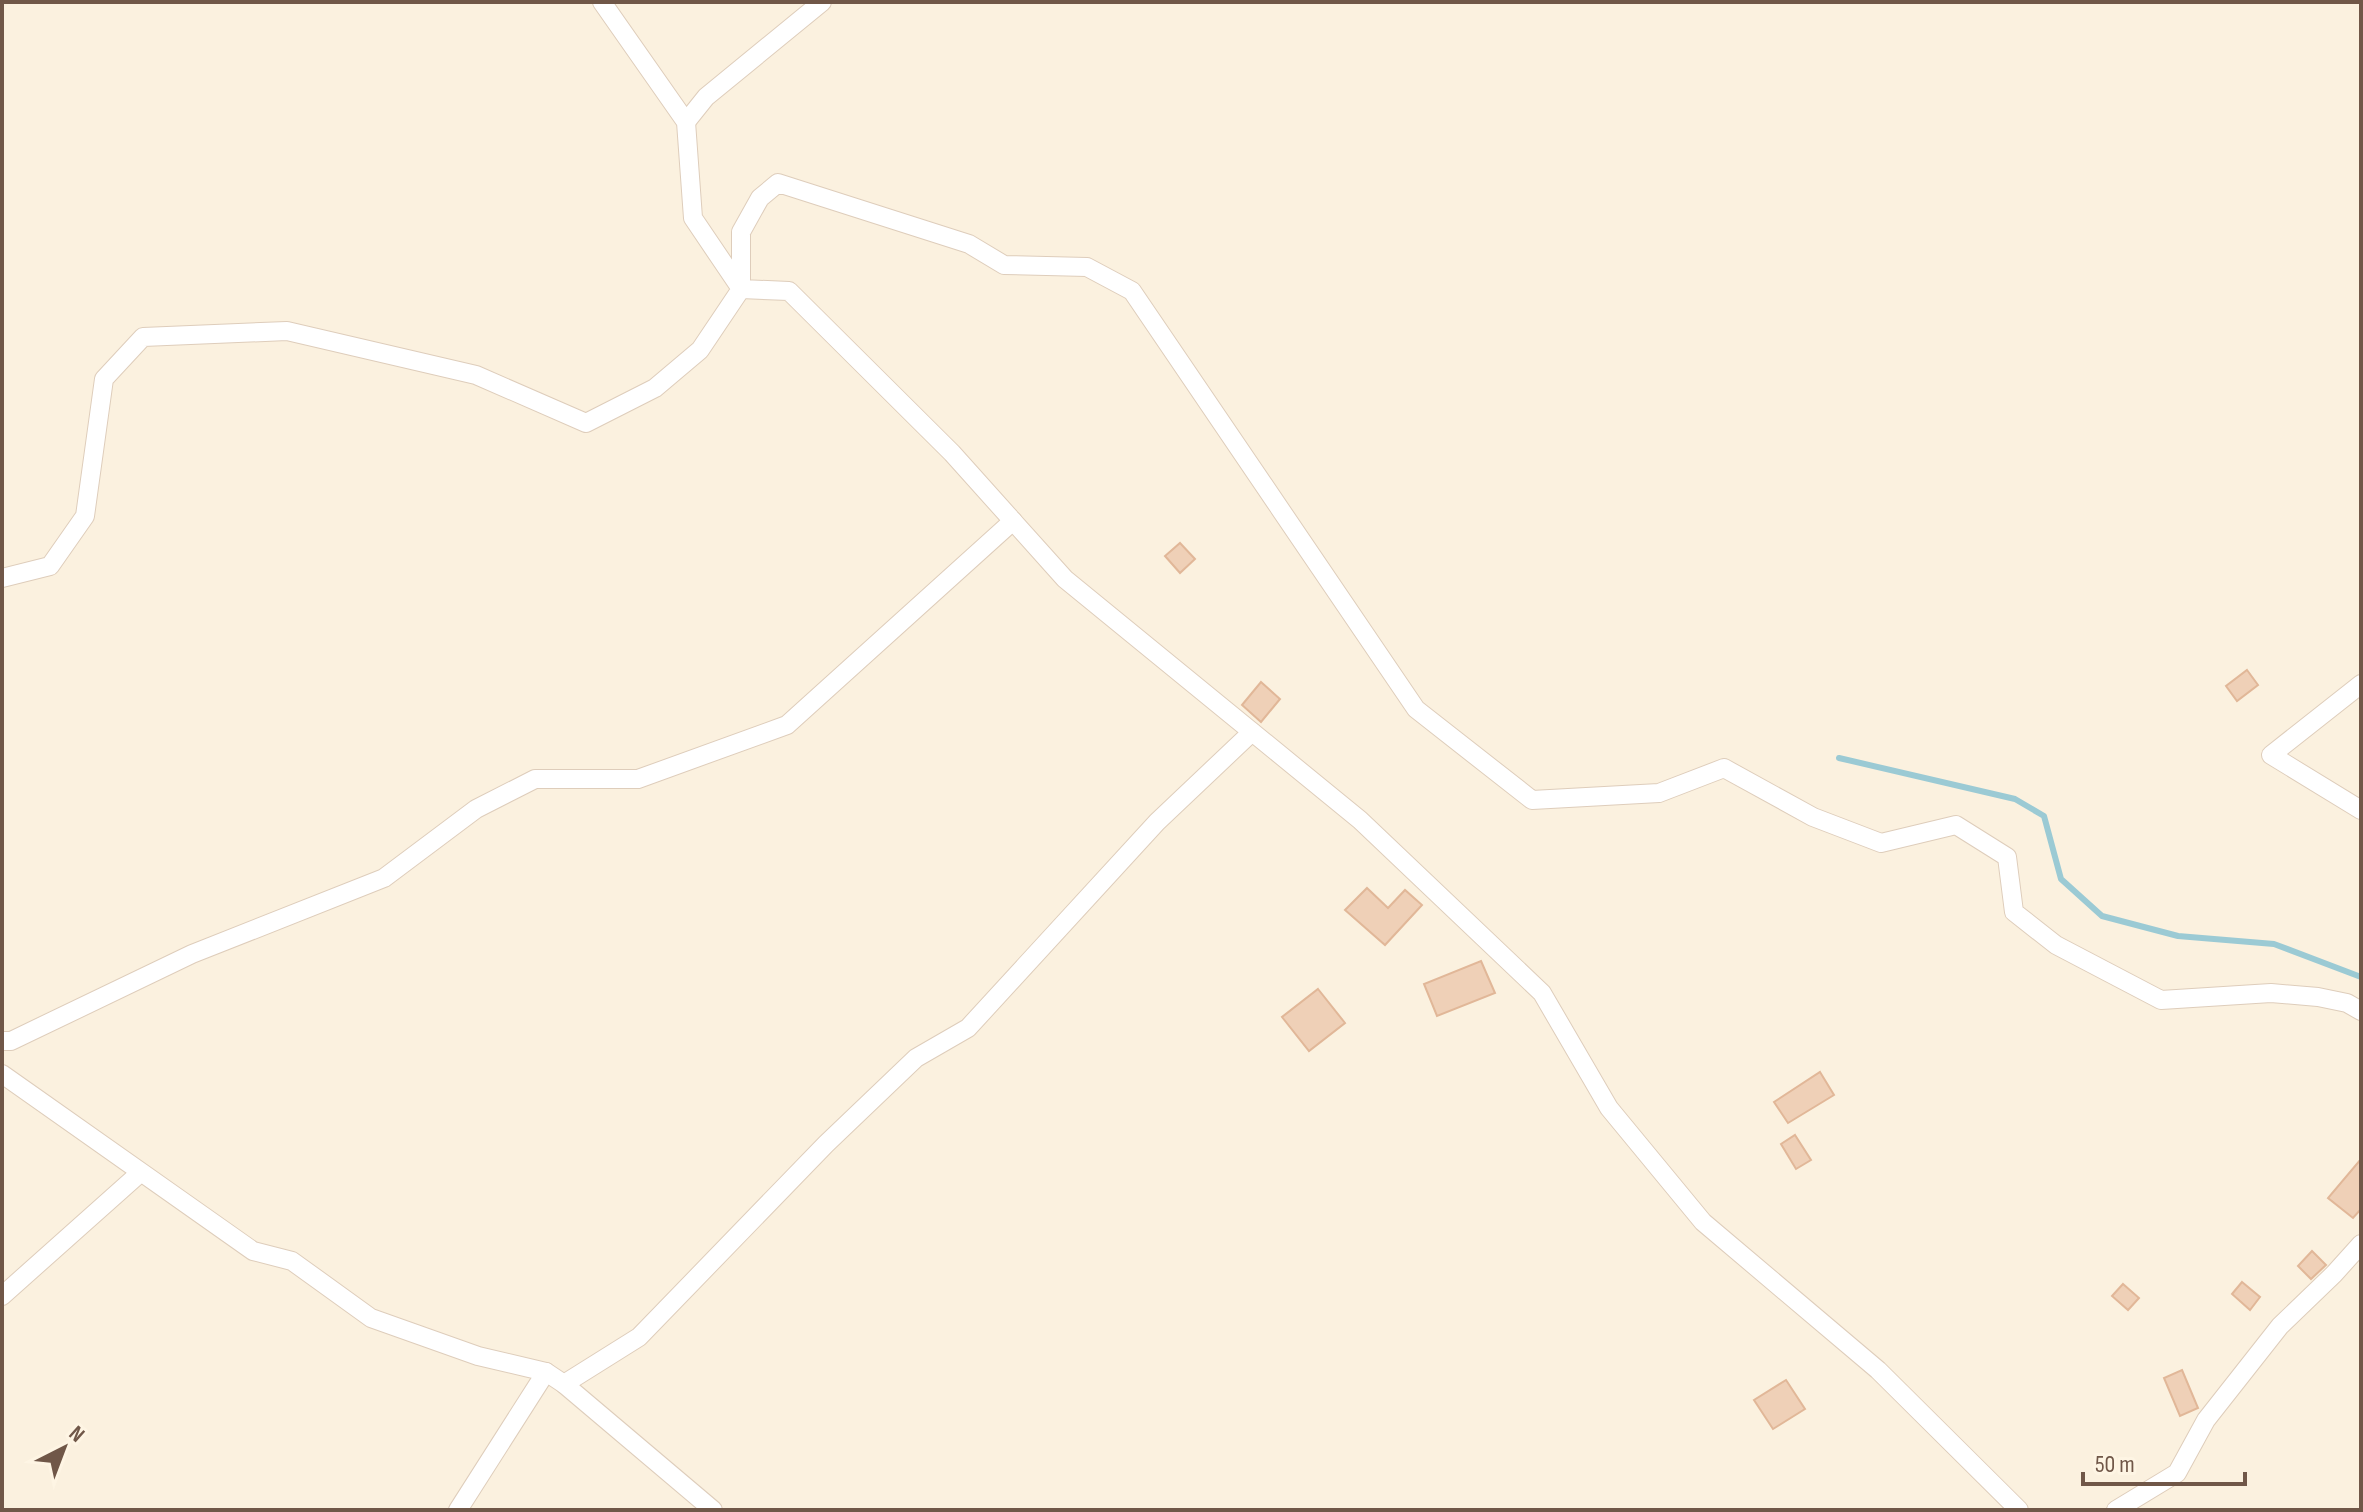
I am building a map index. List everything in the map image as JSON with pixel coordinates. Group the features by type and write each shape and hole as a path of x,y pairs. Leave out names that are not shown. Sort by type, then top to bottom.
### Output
{"street":[{"path":"602,2 686,122 693,218 741,289"},
{"path":"686,122 706,97 822,2"},
{"path":"2,578 50,566 85,516 104,379 143,337 287,331 476,375 586,423 655,388 700,350 741,289 741,232 760,198 778,183 969,244 1004,265 1087,267 1132,291 1416,709 1532,800 1659,793 1724,768 1813,817 1881,843 1956,825 2007,857 2014,912 2056,945 2161,1000 2271,993 2318,997 2347,1003 2361,1011"},
{"path":"741,289 789,291 952,453 1065,579 1360,820 1542,993 1609,1108 1703,1222 1878,1370 2019,1510"},
{"path":"2,1041 11,1041 192,954 384,878 476,809 535,779 638,779 787,725 1013,521"},
{"path":"2361,684 2271,755 2361,810"},
{"path":"564,1384 639,1337 826,1144 916,1058 968,1028 1157,822 1252,732"},
{"path":"2,1074 253,1251 292,1261 371,1318 478,1356 546,1372 713,1510"},
{"path":"2,1296 140,1173"},
{"path":"2116,1510 2177,1473 2206,1420 2280,1326 2361,1244"},
{"path":"458,1510 546,1372"}],"building":[{"path":"1180,543 1195,559 1180,573 1165,556"},
{"path":"2247,670 2258,685 2237,701 2226,686"},
{"path":"1261,682 1280,699 1261,722 1242,705"},
{"path":"1367,888 1388,908 1405,890 1422,905 1385,945 1345,910"},
{"path":"1481,961 1495,993 1437,1016 1424,984"},
{"path":"1318,989 1345,1023 1309,1051 1282,1017"},
{"path":"1820,1072 1834,1095 1788,1123 1774,1102"},
{"path":"1795,1135 1811,1160 1796,1169 1781,1144"},
{"path":"2361,1159 2361,1209 2353,1218 2328,1198"},
{"path":"2312,1251 2326,1265 2311,1279 2298,1266"},
{"path":"2242,1282 2260,1297 2250,1310 2232,1294"},
{"path":"2123,1284 2139,1298 2128,1310 2112,1296"},
{"path":"2182,1370 2198,1408 2180,1416 2164,1378"},
{"path":"1786,1380 1805,1409 1773,1429 1754,1400"}],"waterway":[{"path":"1839,758 2015,799 2044,816 2061,879 2102,916 2178,936 2274,944 2361,977"}]}
